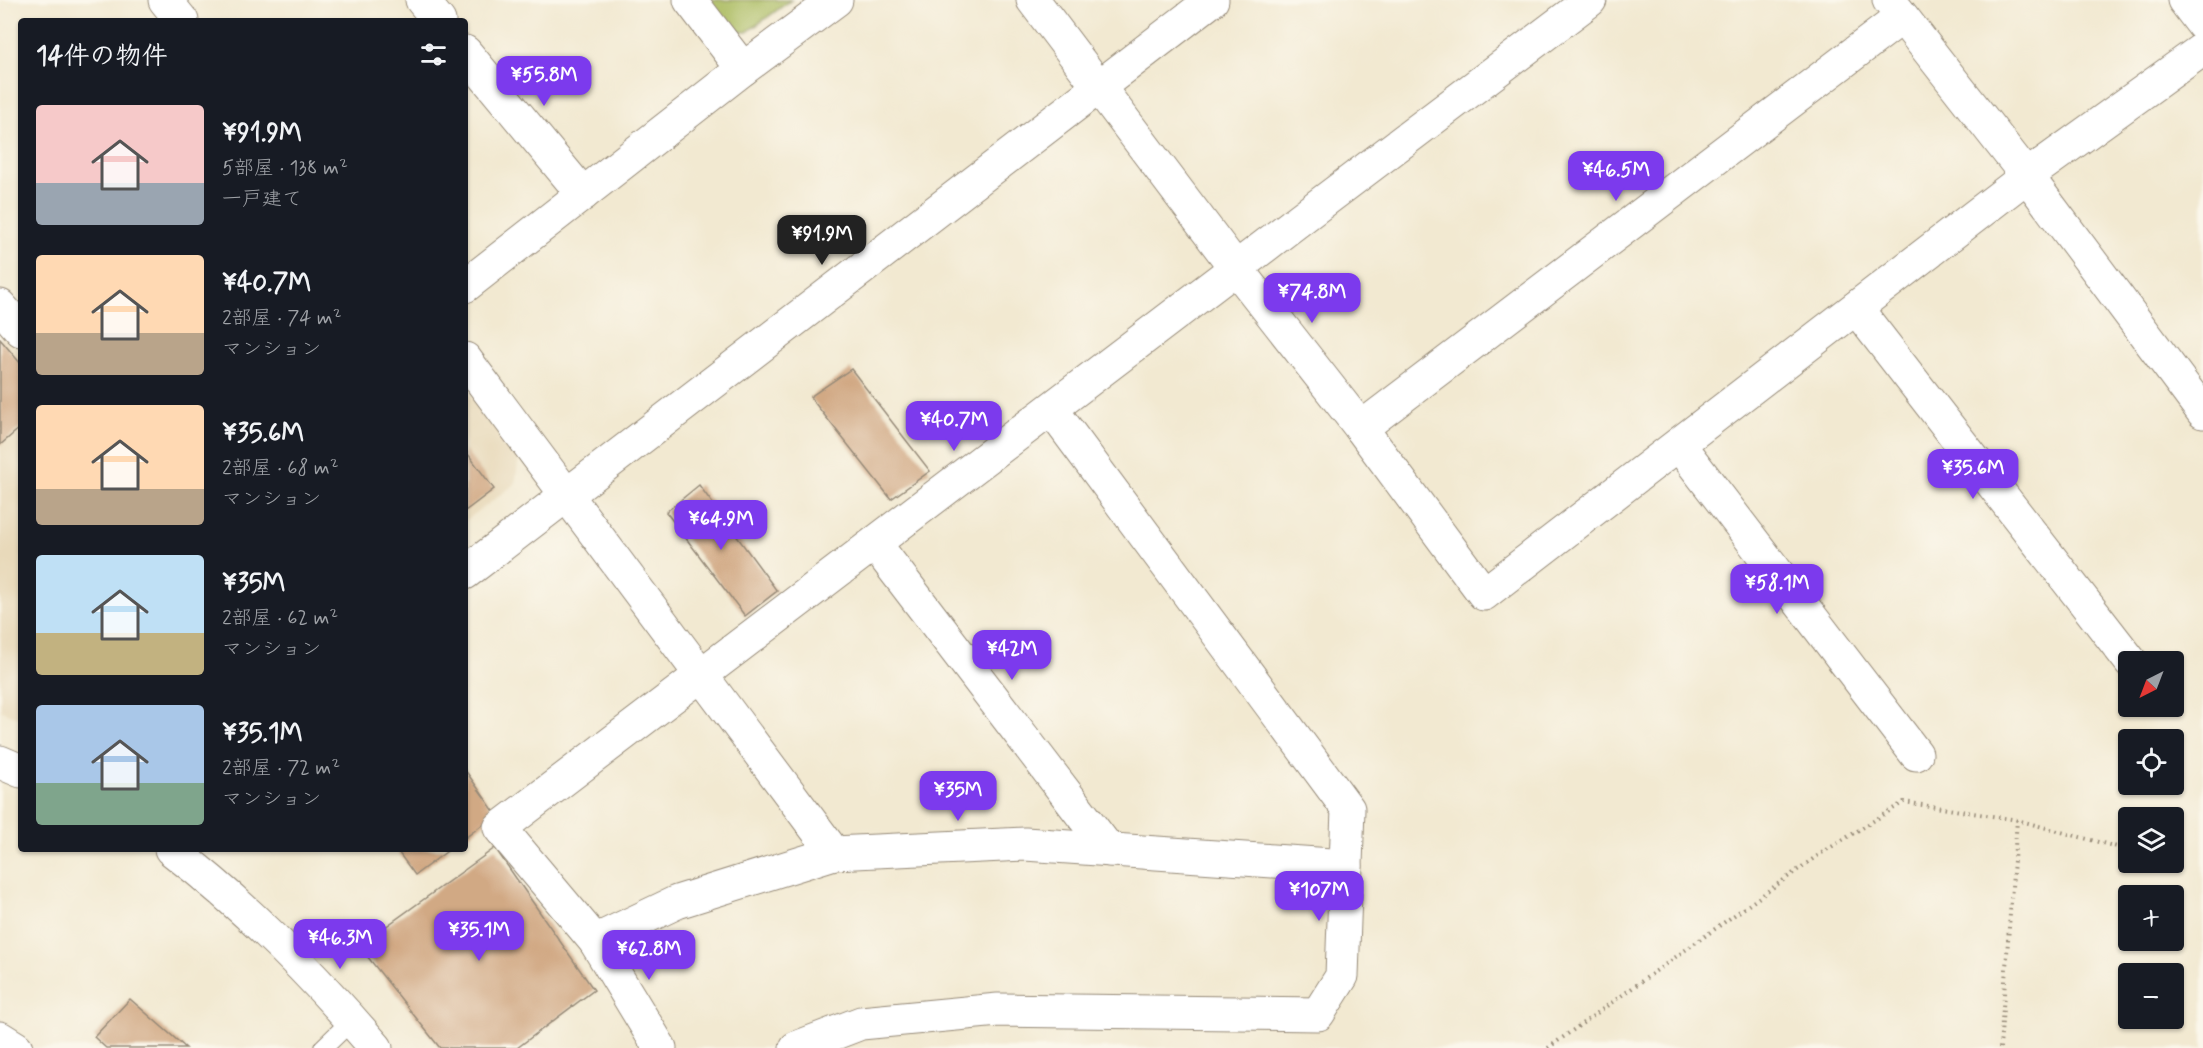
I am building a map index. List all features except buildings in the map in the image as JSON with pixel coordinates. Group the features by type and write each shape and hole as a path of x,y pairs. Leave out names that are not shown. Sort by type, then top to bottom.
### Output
{"street":[{"path":"165,0 180,18"},
{"path":"422,0 437,18"},
{"path":"690,0 743,69"},
{"path":"468,284 743,69 836,0"},
{"path":"1033,0 1235,267 1361,428 1484,594 2027,176 2203,49"},
{"path":"468,571 1212,0"},
{"path":"660,1048 595,941 500,828 1052,410 1235,267 1590,0"},
{"path":"2184,0 2203,25"},
{"path":"1361,428 1896,9 2027,176 2203,411"},
{"path":"468,56 583,194"},
{"path":"0,306 18,327"},
{"path":"1856,308 2122,651"},
{"path":"468,363 834,853"},
{"path":"796,1048 861,1023 998,1010 1318,1014 1342,976 1348,809 1052,410"},
{"path":"1679,444 1916,754"},
{"path":"875,544 1109,850"},
{"path":"0,762 18,770"},
{"path":"595,941 677,902 834,853 1024,844 1346,866"},
{"path":"175,852 215,883 291,955 376,1048"},
{"path":"0,1038 16,1048"}],"lane":[{"path":"323,1048 352,1020"}],"path":[{"path":"1548,1048 1820,854 1904,802 2017,820 2118,847"},
{"path":"2000,1048 2017,820"}],"shaded area":[{"path":"0,329 18,350 18,718 0,710"},
{"path":"468,393 519,458 515,484 468,519"}],"green space":[{"path":"704,0 791,0 747,32 728,31"}]}
